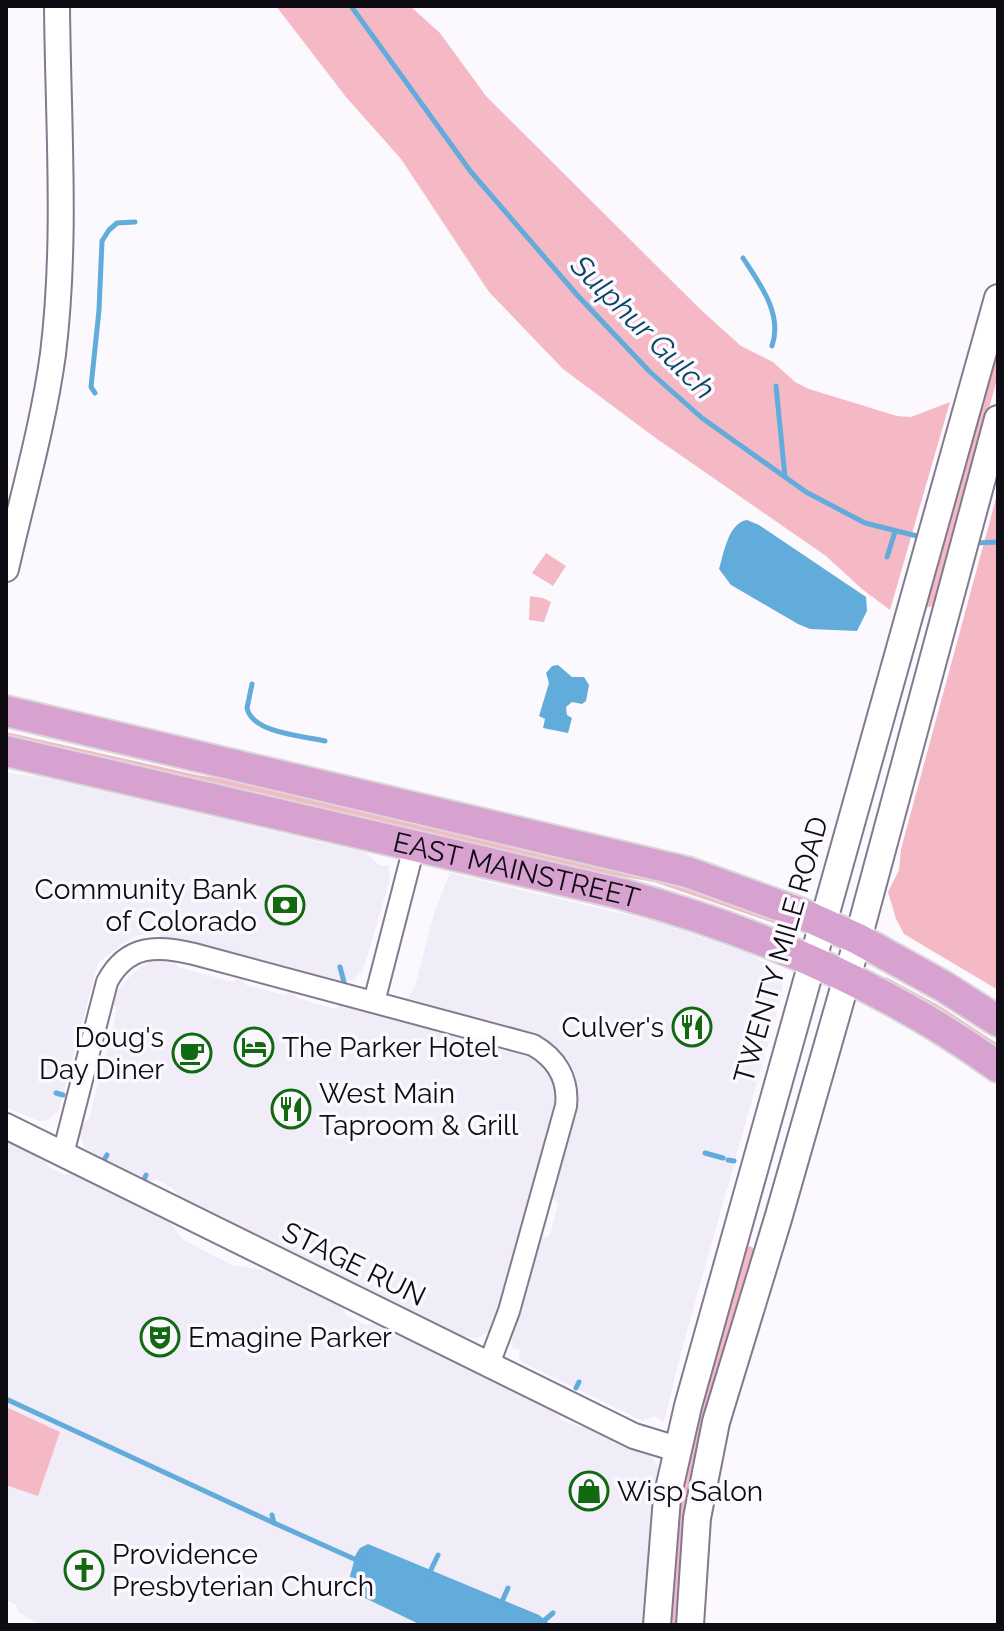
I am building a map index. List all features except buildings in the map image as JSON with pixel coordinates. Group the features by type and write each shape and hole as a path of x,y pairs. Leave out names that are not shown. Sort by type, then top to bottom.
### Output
{"main road":[{"name":"TWENTY MILE ROAD","path":"657,1625 663,1529 677,1449 696,1374 998,298"},
{"path":"690,1625 697,1518 716,1422 858,939 998,419"},
{"name":"EAST MAINSTREET","path":"6,711 664,865 731,887 858,939 920,972 998,1021"},
{"name":"EAST MAINSTREET","path":"6,751 649,902 723,925 847,977 920,1016 998,1067"}],"street":[{"path":"6,569 41,427 56,322 60,240 57,6"},
{"path":"374,1002 414,847"},
{"path":"63,1154 107,982 119,965 139,952 154,948 176,950 530,1043 552,1059 566,1084 565,1111 509,1311 489,1364"},
{"name":"STAGE RUN","path":"6,1126 641,1439 677,1449"}],"shaded area":[{"path":"276,6 410,6 440,33 486,96 741,346 773,362 795,382 809,389 897,416 911,417 950,402 890,610 826,556 657,439 563,369 489,292 401,159 346,97"},
{"path":"998,333 998,376 933,606 925,608"},
{"path":"998,491 998,990 904,934 888,892 899,870 901,849"},
{"path":"546,553 566,566 553,586 532,573"},
{"path":"530,596 551,602 544,622 529,620"},
{"path":"6,732 608,862 771,914 790,926 788,928 654,882 502,856 39,747 7,736"},
{"path":"6,773 40,777 366,853 380,866 389,865 390,879 363,970 353,980 334,982 160,937 159,933 139,935 98,963 59,1110 48,1120 39,1121 6,1107"},
{"path":"450,873 653,921 750,954 782,974 782,993 664,1422 655,1416 642,1421 522,1362 519,1359 520,1350 512,1348 512,1337 540,1239 550,1235 558,1204 551,1195 575,1113 576,1097 560,1054 539,1037 408,998 415,986 435,910"},
{"path":"154,958 174,959 178,967 233,982 241,977 246,985 284,995 292,990 297,998 335,1009 342,1004 525,1052 546,1066 555,1083 556,1109 502,1299 488,1332 477,1338 459,1336 178,1196 174,1189 156,1179 148,1182 85,1148 80,1135 82,1124 89,1119 117,1009 112,1001 115,992 134,972"},
{"path":"886,977 940,1006 998,1044 998,1053 884,979"},
{"path":"6,1141 45,1158 48,1167 65,1175 74,1172 160,1214 183,1240 232,1265 277,1272 342,1304 346,1315 366,1325 379,1323 558,1412 561,1420 580,1427 591,1427 650,1455 658,1466 660,1481 648,1625 40,1625 19,1613 16,1605 6,1600"},
{"path":"750,1246 757,1251 679,1625 668,1625 669,1590 683,1473 742,1248"},
{"path":"6,1407 60,1432 38,1496 6,1485"}],"water":[{"path":"747,520 866,597 867,611 857,631 810,629 731,585 719,569 731,533"},
{"path":"558,665 572,677 584,677 589,685 586,701 582,704 572,702 566,707 567,715 572,718 568,733 543,728 545,719 539,716 549,683 546,673 552,666"},
{"path":"368,1544 539,1615 551,1625 421,1625 354,1590 350,1576 356,1554"}],"waterway":[{"name":"Sulphur Gulch","path":"351,6 471,172 578,296 650,372 702,418 806,492 865,523 921,537"},
{"path":"95,393 91,387 102,241 117,223 135,222"},
{"path":"743,258 763,289 772,311 775,334 772,346"},
{"path":"776,386 785,477"},
{"path":"887,557 895,532"},
{"name":"Sulphur Gulch","path":"975,543 998,542"},
{"path":"252,684 247,708 258,723 280,732 325,741"},
{"path":"340,967 344,982"},
{"path":"56,1093 63,1095"},
{"path":"705,1153 723,1158"},
{"path":"104,1160 107,1155"},
{"path":"728,1160 734,1161"},
{"path":"144,1180 146,1175"},
{"path":"576,1388 579,1382"},
{"path":"6,1399 274,1523"},
{"path":"272,1515 274,1523 361,1562"},
{"path":"428,1576 438,1555"},
{"path":"500,1606 508,1588"},
{"path":"539,1625 553,1613"}],"place":[{"name":"Community Bank of Colorado","path":"285,905"},
{"name":"Culver's","path":"692,1027"},
{"name":"The Parker Hotel","path":"254,1047"},
{"name":"Doug's Day Diner","path":"192,1053"},
{"name":"West Main Taproom & Grill","path":"291,1109"},
{"name":"Emagine Parker","path":"160,1337"},
{"name":"Wisp Salon","path":"589,1491"},
{"name":"Providence Presbyterian Church","path":"84,1570"}]}
